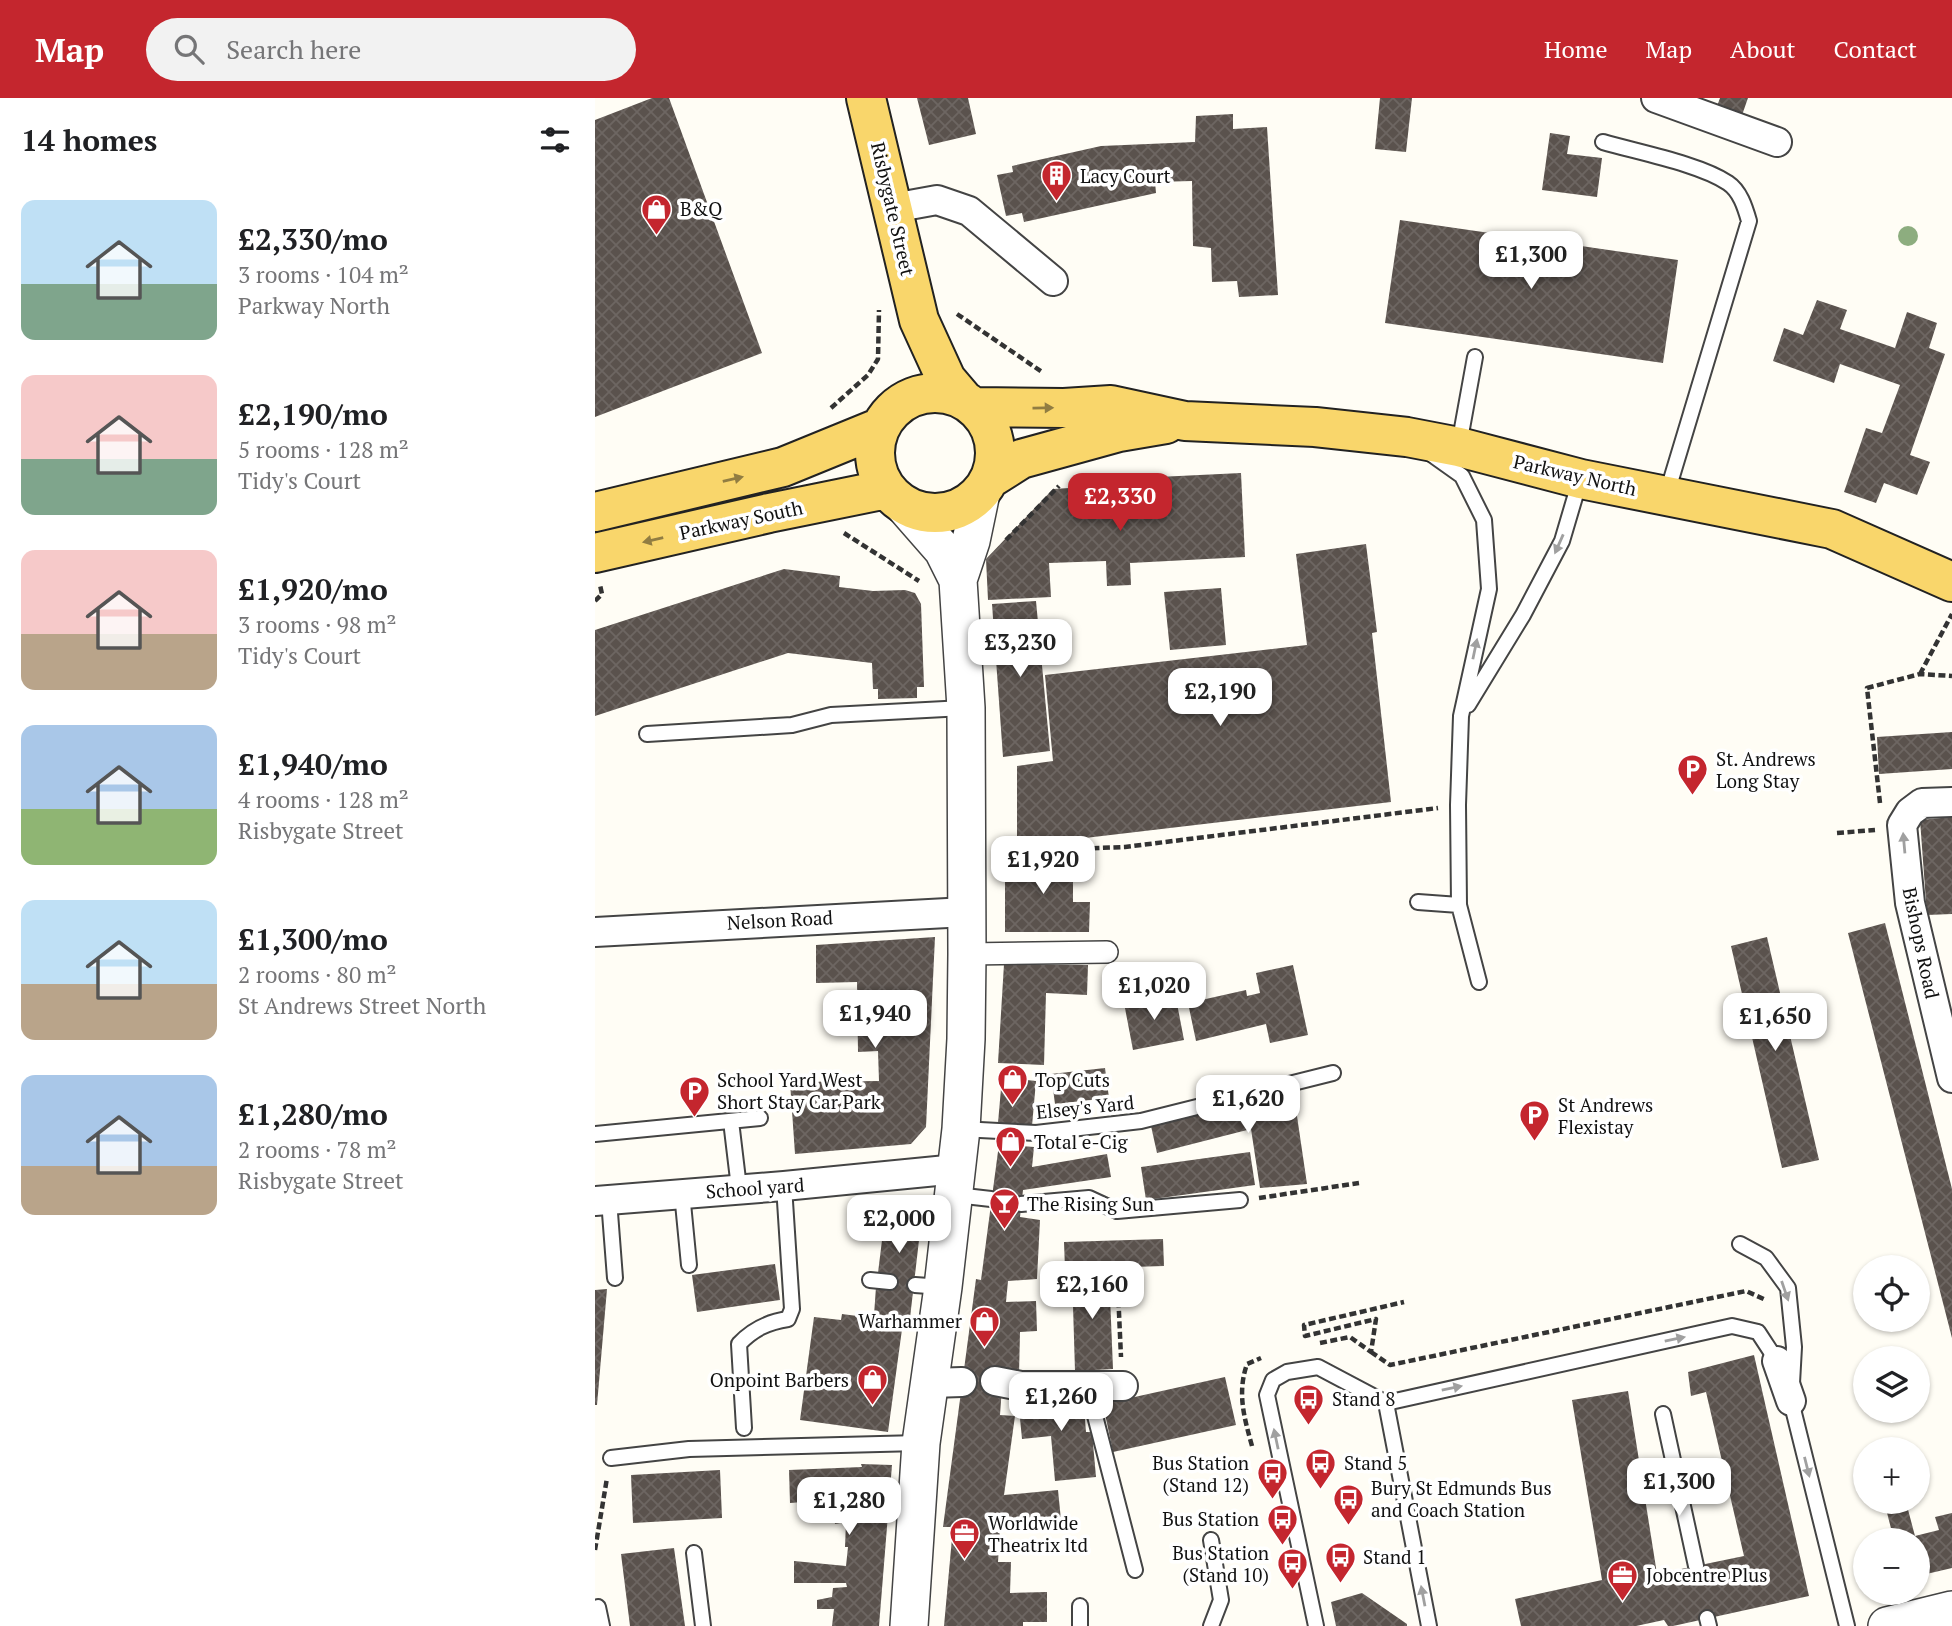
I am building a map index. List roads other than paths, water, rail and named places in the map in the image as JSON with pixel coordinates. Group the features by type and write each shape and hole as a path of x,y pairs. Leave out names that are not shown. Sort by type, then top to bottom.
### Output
{"main road":[{"name":"Risbygate Street","path":"866,98 919,320 946,379 969,403"},
{"name":"Risbygate Street","path":"891,416 908,381 919,320"},
{"path":"937,392 969,403 988,422 995,440 996,459 986,486 967,505 949,512 929,513 910,508 882,482 876,464 875,446 891,416 918,394 937,392"},
{"name":"Parkway North","path":"969,403 1064,408 1111,405 1185,421 1315,427 1407,437 1459,447 1581,479 1832,530 1952,582"},
{"name":"Parkway South","path":"595,512 783,467 891,416"},
{"name":"Parkway North","path":"986,486 1021,459 1119,432 1185,421"},
{"name":"Parkway South","path":"597,569 769,513 894,495"}],"street":[{"path":"1656,98 1777,142"},
{"path":"893,208 937,200 969,211 1053,281"},
{"path":"909,1626 921,1443 946,1383 929,1286 956,1182 966,1039 966,708 958,580 986,486"},
{"path":"894,495 943,550 958,580"},
{"name":"Bishops Road","path":"1952,802 1922,803 1910,812 1902,825 1910,903 1952,1078"},
{"name":"Nelson Road","path":"595,932 826,917 966,912"},
{"path":"967,954 1107,952"},
{"name":"School yard","path":"602,1200 739,1188 956,1182"},
{"path":"1777,1361 1791,1401"},
{"path":"995,1381 1021,1386 1123,1386"},
{"path":"1887,1626 1952,1610"}],"lane":[{"path":"1603,142 1704,172 1730,184 1745,204 1749,221 1667,495"},
{"path":"1459,447 1475,357"},
{"path":"1407,437 1462,476 1484,520 1489,589 1461,716 1458,805 1458,905 1479,982"},
{"path":"1461,716 1523,615 1562,541 1581,479"},
{"path":"647,734 792,725 831,715 966,708"},
{"path":"1418,902 1458,905"},
{"name":"Elsey's Yard","path":"961,1129 1036,1133 1141,1121 1333,1073"},
{"path":"595,1134 760,1118"},
{"path":"731,1121 739,1188"},
{"path":"956,1182 991,1199"},
{"path":"744,1428 739,1344 750,1332 773,1321 788,1319 792,1309 784,1186"},
{"path":"682,1193 689,1265"},
{"path":"1021,1204 1089,1198 1117,1212 1240,1200"},
{"path":"602,1200 615,1278"},
{"path":"1740,1244 1766,1258 1788,1288 1794,1347 1791,1401 1847,1626"},
{"path":"870,1280 890,1282"},
{"path":"1316,1626 1267,1395 1273,1380 1287,1372 1318,1367 1386,1403 1732,1326 1758,1332 1777,1361"},
{"path":"1087,1385 1135,1570"},
{"path":"1386,1403 1429,1626"},
{"path":"1664,1414 1696,1566"},
{"path":"611,1458 689,1449 921,1443"},
{"path":"1211,1540 1221,1600 1211,1626"},
{"path":"694,1553 702,1626"},
{"path":"1080,1606 1080,1626"},
{"path":"598,1607 602,1626"}],"place":[{"name":"Lacy Court","path":"1057,203"},
{"name":"B&Q","path":"657,236"},
{"name":"St. Andrews Long Stay","path":"1693,797"},
{"name":"Top Cuts","path":"1012,1107"},
{"name":"School Yard West Short Stay Car Park","path":"694,1118"},
{"name":"St Andrews Flexistay","path":"1535,1143"},
{"name":"Total e-Cig","path":"1011,1169"},
{"name":"The Rising Sun","path":"1004,1231"},
{"name":"Warhammer","path":"985,1348"},
{"name":"Onpoint Barbers","path":"872,1407"},
{"name":"Stand 8","path":"1309,1426"},
{"name":"Stand 5","path":"1321,1490"},
{"name":"Bus Station (Stand 12)","path":"1272,1501"},
{"name":"Bury St Edmunds Bus and Coach Station","path":"1348,1526"},
{"name":"Bus Station","path":"1282,1546"},
{"name":"Worldwide Theatrix ltd","path":"965,1561"},
{"name":"Stand 1","path":"1340,1584"},
{"name":"Bus Station (Stand 10)","path":"1292,1591"},
{"name":"Jobcentre Plus","path":"1623,1602"}]}
